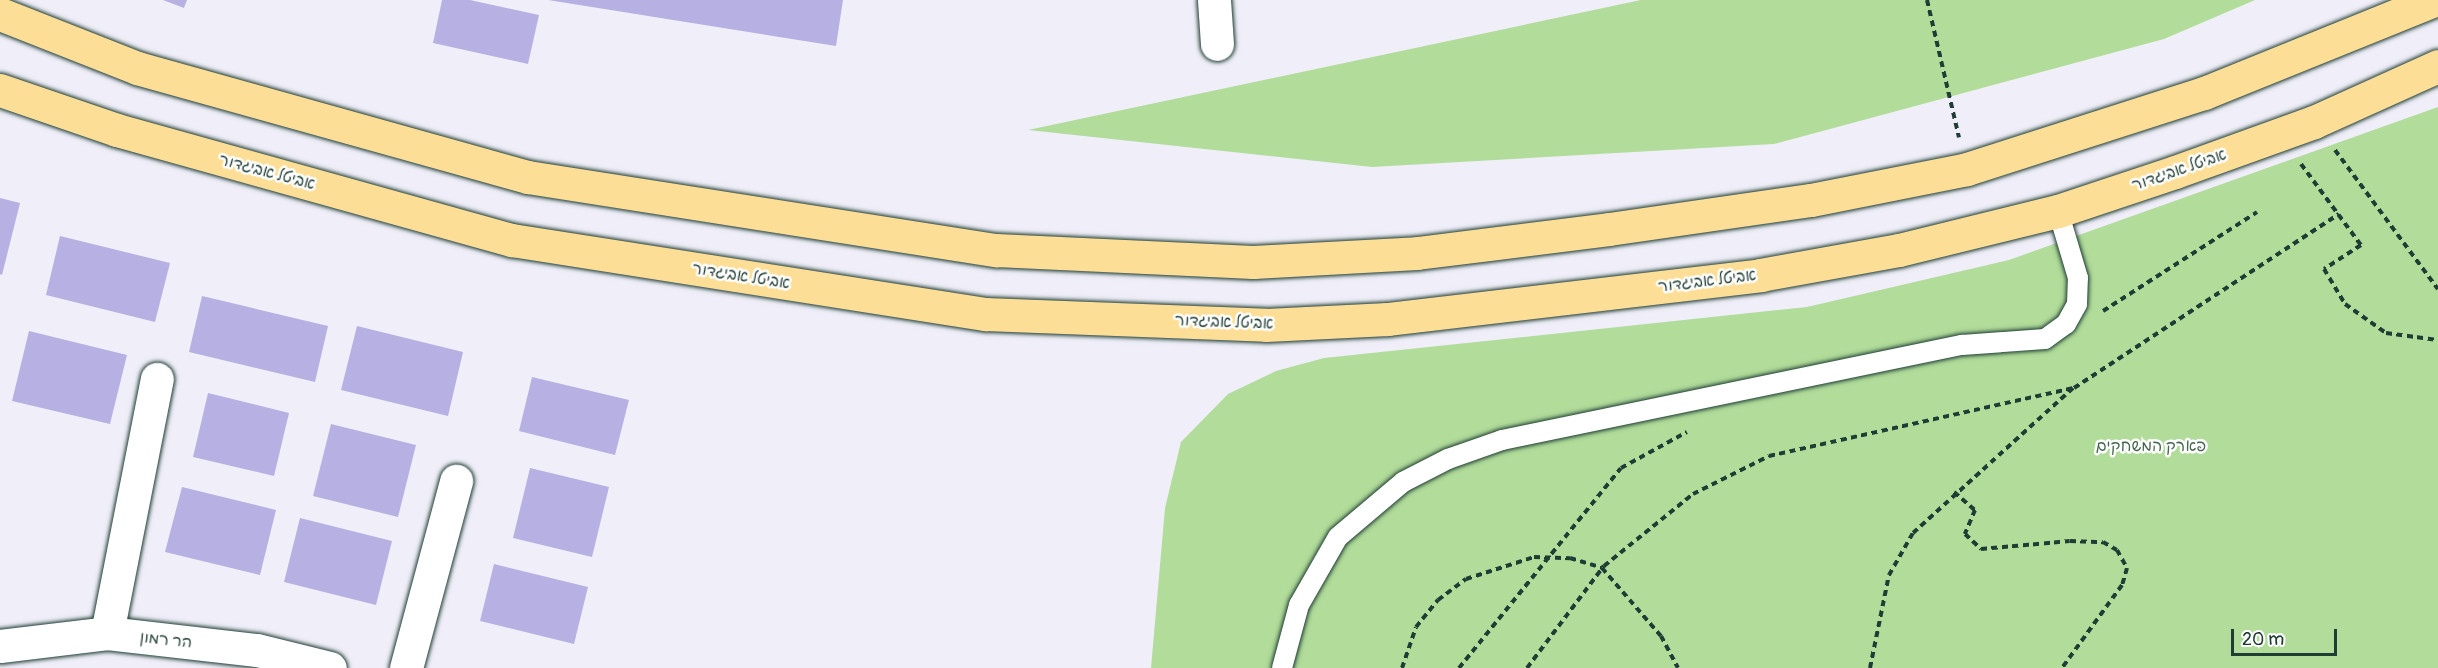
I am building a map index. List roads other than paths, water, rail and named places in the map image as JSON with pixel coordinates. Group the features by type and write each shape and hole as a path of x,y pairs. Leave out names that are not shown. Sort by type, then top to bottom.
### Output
{"main road":[{"path":"0,14 137,68 528,177 996,250 1253,261 1417,253 1811,200 1967,169 2204,93 2434,0"},
{"name":"אביטל אביגדור","path":"0,90 117,130 512,240 985,314 1266,325 1388,319 1760,275 1899,250 2058,211 2280,135 2438,66"}],"street":[{"path":"1214,0 1217,44"},
{"path":"106,633 157,379"},
{"path":"406,668 456,481"},
{"name":"הר רמון","path":"0,646 106,633 257,650 330,668"}],"lane":[{"path":"1282,668 1299,604 1338,537 1376,501 1448,459 1502,440 1962,345 2045,339 2066,324 2077,304 2078,278 2058,211"}],"park label":[{"name":"פארק המשחקים","path":"2151,446"}]}
